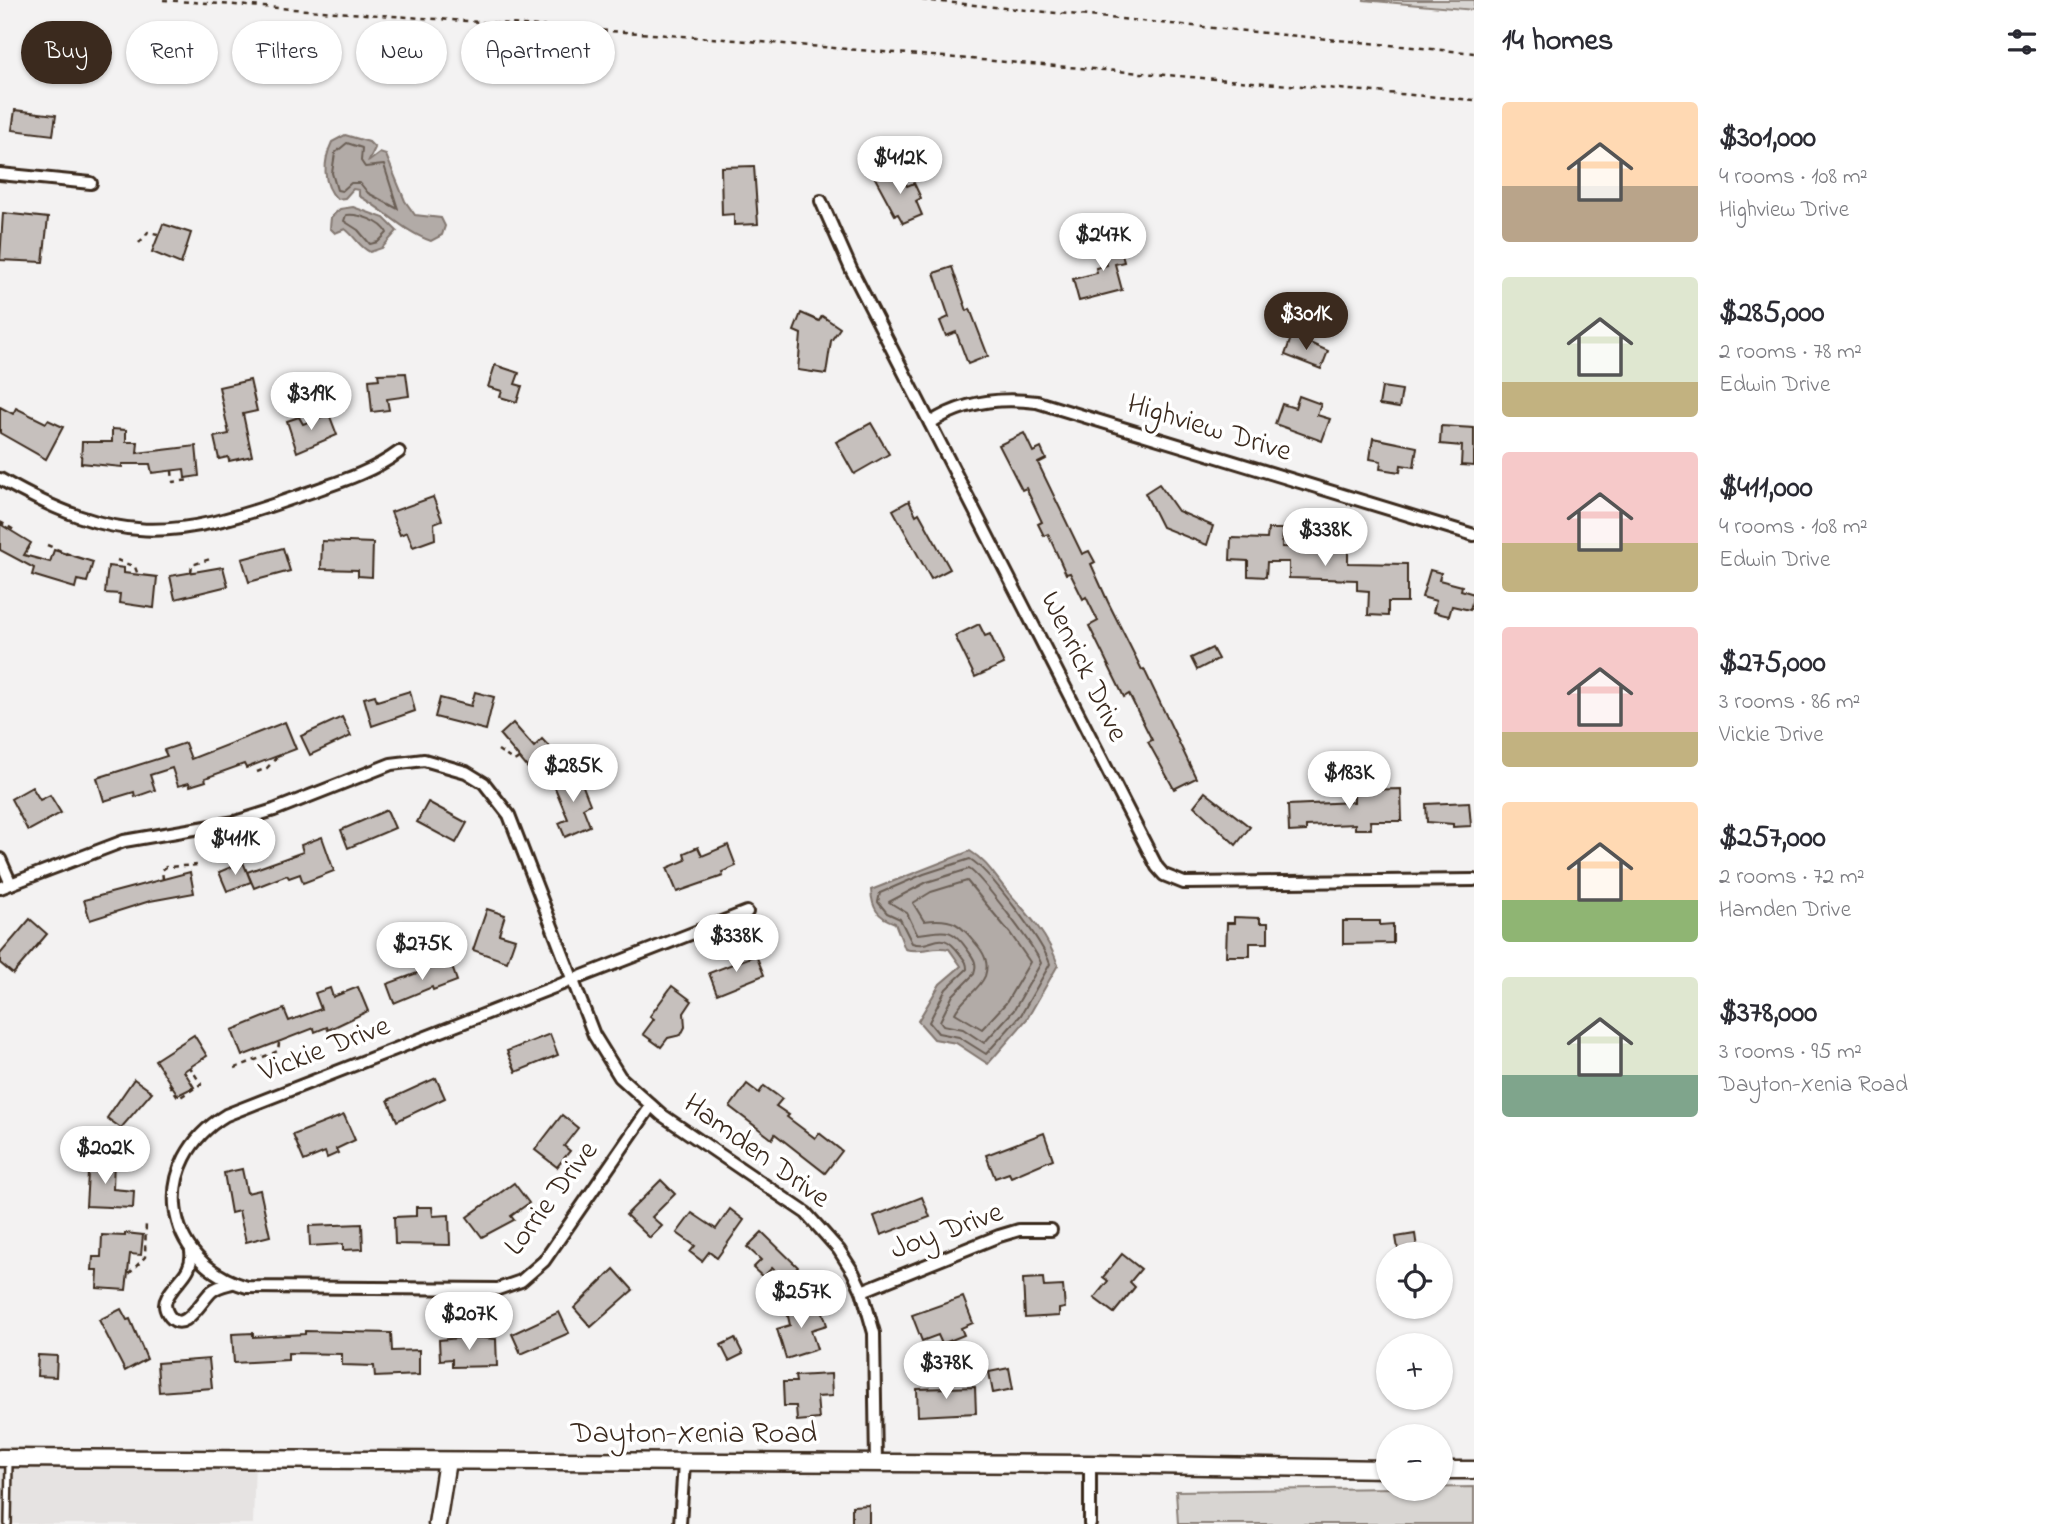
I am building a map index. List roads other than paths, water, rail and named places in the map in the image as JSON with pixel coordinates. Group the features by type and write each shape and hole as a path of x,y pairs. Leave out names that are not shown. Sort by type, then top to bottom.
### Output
{"main road":[{"name":"Dayton-Xenia Road","path":"4,1458 1090,1464 1376,1469"},
{"path":"436,1524 447,1461"},
{"path":"1453,1470 1474,1470"}],"street":[{"path":"0,174 91,183"},
{"name":"Wenrick Drive","path":"821,201 851,269 1157,867 1164,875 1184,883 1474,880"},
{"name":"Highview Drive","path":"930,423 951,411 975,404 1008,400 1037,402 1474,535"},
{"path":"0,479 36,499 86,519 145,531 180,530 199,528 351,478 380,466 399,452"},
{"name":"Hamden Drive","path":"5,886 124,841 228,823 274,810 391,764 413,760 436,762 466,772 484,783 509,815 573,980 606,1056 630,1087 651,1107 806,1213 839,1250 862,1291 873,1334 876,1464"},
{"path":"0,859 5,886"},
{"name":"Vickie Drive","path":"191,1251 177,1219 176,1183 188,1150 214,1122 747,912"},
{"name":"Lorrie Drive","path":"191,1251 210,1271 232,1283 264,1290 482,1291 513,1284 530,1275 544,1261 651,1107"},
{"name":"Joy Drive","path":"862,1291 999,1236 1019,1230 1051,1230"},
{"path":"191,1251 190,1268 166,1301 166,1310 171,1318 180,1321 191,1318 212,1291 232,1283"},
{"path":"680,1524 684,1463"},
{"path":"1090,1464 1090,1524"}],"lane":[{"path":"4,1458 8,1524"}],"water":[{"path":"345,135 369,142 375,148 368,162 380,153 386,155 405,201 415,215 441,218 445,226 442,235 431,241 421,237 359,196 359,190 353,189 345,198 337,199 326,179 326,164 332,142"},
{"path":"353,207 384,218 397,231 382,248 370,252 345,229 335,233 330,228 331,217 340,209"},
{"path":"970,851 987,865 1037,926 1058,965 1027,1019 988,1064 956,1043 934,1039 918,1021 940,984 961,966 949,949 905,949 895,923 877,911 871,890"}]}
